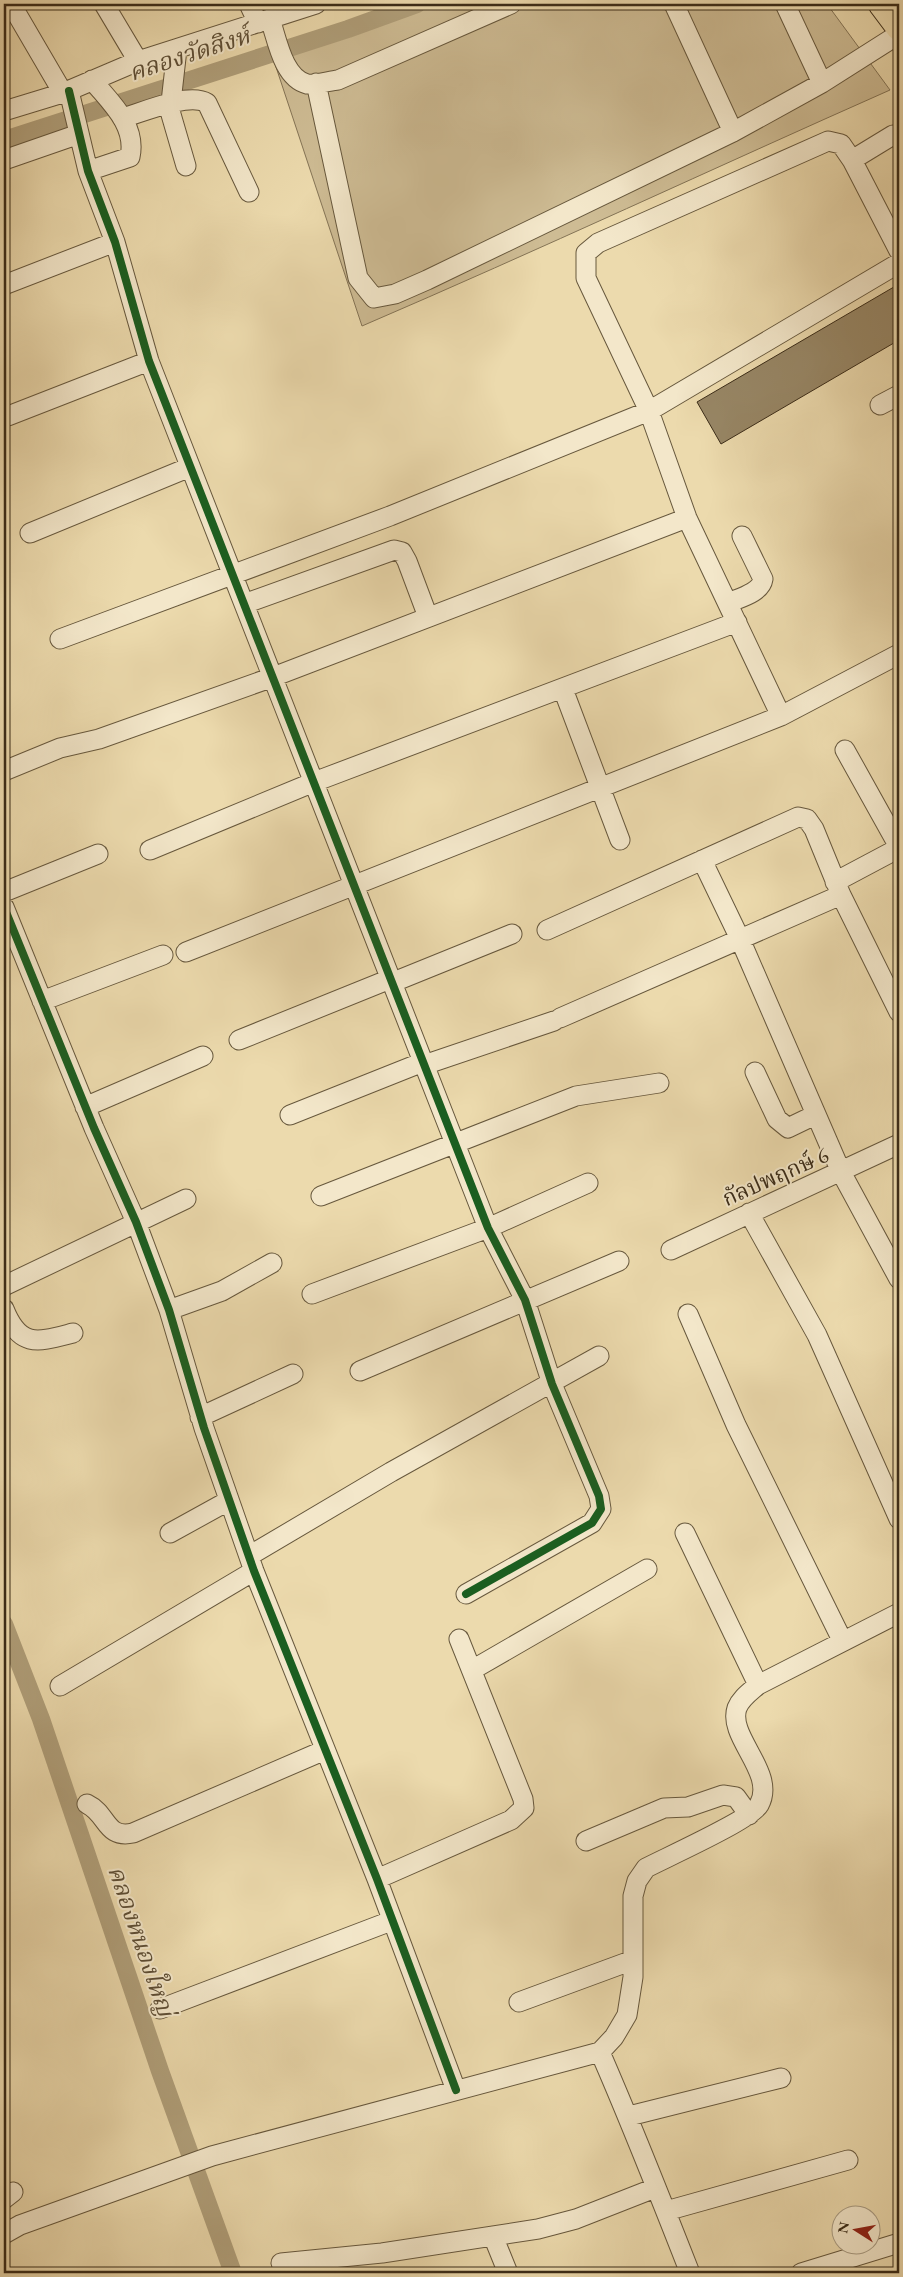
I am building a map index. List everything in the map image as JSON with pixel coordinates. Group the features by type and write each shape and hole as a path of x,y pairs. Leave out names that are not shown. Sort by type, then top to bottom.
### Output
{"main road":[{"path":"881,4 899,28"}],"street":[{"path":"11,4 72,110 88,171 115,242 148,361 488,1228 525,1300 552,1384 599,1496 601,1509 592,1523 466,1594"},
{"path":"104,4 138,61"},
{"path":"248,4 264,21 294,77 308,84 338,80 511,4"},
{"path":"4,160 72,110 95,84 138,61 264,21 290,8 316,4"},
{"path":"674,4 733,132"},
{"path":"785,4 822,84"},
{"path":"316,83 358,278 374,298 395,294 427,280 733,132 822,84 899,34"},
{"path":"177,49 170,111 186,166"},
{"path":"88,171 130,157 132,150 128,128 121,114 95,84"},
{"path":"121,114 196,99 207,103 250,192"},
{"path":"4,110 72,110"},
{"path":"852,160 893,135"},
{"path":"781,716 684,510 649,411 586,278 586,253 598,244 828,142 841,144 852,160 899,251"},
{"path":"4,285 115,242"},
{"path":"60,639 390,516 649,411 899,263"},
{"path":"8,416 148,361"},
{"path":"880,405 899,395"},
{"path":"30,533 190,467"},
{"path":"4,770 60,748 99,739 428,617 684,510"},
{"path":"728,603 758,589 762,585 762,579 742,536"},
{"path":"244,604 394,550 402,552 407,561 428,617"},
{"path":"150,850 314,782 563,690 737,622"},
{"path":"186,952 354,887 781,716 899,654"},
{"path":"563,690 599,789 620,840"},
{"path":"290,1115 423,1064 557,1019 740,939 838,889 899,848 845,750"},
{"path":"547,930 798,817 807,819 814,829 838,889 899,1012"},
{"path":"4,892 98,854"},
{"path":"702,860 740,939 841,1172 899,1279"},
{"path":"4,907 10,941 42,1002 85,1107 136,1222 169,1310 200,1418 228,1501 377,1880 456,2090"},
{"path":"239,1040 512,934"},
{"path":"42,1002 163,955"},
{"path":"85,1107 203,1056"},
{"path":"755,1072 777,1120 783,1126 788,1128 815,1115"},
{"path":"321,1196 576,1096 659,1083"},
{"name":"กัลปพฤกษ์ 6","path":"671,1250 899,1144"},
{"path":"312,1294 488,1228 588,1183"},
{"path":"4,1286 186,1199"},
{"path":"749,1213 818,1335 899,1519"},
{"path":"360,1371 619,1261"},
{"path":"169,1310 222,1291 272,1263"},
{"path":"4,1309 15,1331 24,1338 39,1342 73,1333"},
{"path":"688,1314 736,1425 842,1640"},
{"path":"60,1686 391,1472 552,1384 599,1356"},
{"path":"200,1418 292,1374"},
{"path":"170,1533 228,1501"},
{"path":"685,1533 758,1685"},
{"path":"472,1670 647,1569"},
{"path":"4,2234 20,2225 212,2156 600,2052 614,2038 627,2015 634,1960 634,1896 637,1881 646,1868 749,1815 760,1804 762,1788 758,1769 736,1723 737,1708 743,1698 758,1685 899,1612"},
{"path":"377,1880 511,1820 524,1808 523,1799 459,1639"},
{"path":"87,1804 99,1812 115,1833 123,1835 133,1833 325,1750"},
{"path":"586,1842 664,1808 688,1807 723,1795 736,1797 749,1815"},
{"path":"160,2010 391,1921"},
{"path":"519,2002 634,1960"},
{"path":"600,2052 628,2116 690,2273"},
{"path":"628,2116 781,2078"},
{"path":"666,2211 848,2160"},
{"path":"281,2263 382,2253 538,2229 576,2220 655,2188"},
{"path":"493,2236 508,2273"},
{"path":"804,2273 899,2243"}],"shaded area":[{"path":"422,4 827,4 890,90 362,326 272,55"}],"building":[{"path":"899,284 899,340 721,444 697,402"}],"waterway":[{"name":"คลองวัดสิงห์","path":"4,140 348,29 417,4"},
{"name":"คลองหนองใหญ่","path":"4,1624 41,1719 160,2071 233,2273"}],"cycle path":[{"path":"69,91 88,171 115,242 149,361 488,1228 525,1300 552,1384 599,1496 601,1509 592,1523 466,1594"},
{"path":"4,907 94,1128 136,1222 169,1310 204,1428 254,1571 377,1879 456,2090"}]}
